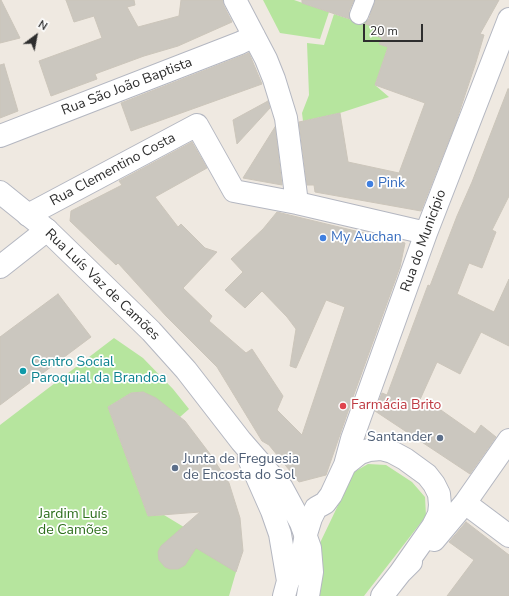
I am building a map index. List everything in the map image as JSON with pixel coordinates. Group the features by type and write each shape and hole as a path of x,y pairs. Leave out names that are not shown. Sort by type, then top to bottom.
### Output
{"street":[{"path":"235,0 274,79 286,118 297,203 426,233"},
{"name":"Rua do Município","path":"316,508 325,503 331,495 345,465 352,439 426,233 509,19"},
{"name":"Rua São João Baptista","path":"0,136 240,43 254,36"},
{"name":"Rua Clementino Costa","path":"28,215 197,125 234,191 297,203"},
{"name":"Rua Luís Vaz de Camões","path":"0,192 47,230 151,332 186,370 241,441"},
{"path":"0,267 47,230"},
{"path":"400,573 442,532 465,503 509,440"},
{"path":"241,441 274,479 286,496 306,534 310,548 312,572 308,596"},
{"path":"241,441 280,534 286,589"},
{"path":"345,465 360,453 369,450 381,449 392,452 419,468 434,484 439,494 439,514 400,573 382,596"},
{"path":"286,496 303,505 316,508 306,534 299,565 286,589"},
{"path":"465,503 509,536"}],"green space":[{"path":"263,0 294,0 329,12 320,39 280,33"},
{"path":"334,14 352,20 362,18 377,24 374,35 382,38 380,44 388,47 375,85 389,97 340,113 303,121 302,113 309,95 307,43 324,45"},
{"name":"Jardim Luís de Camões","path":"114,338 143,358 173,389 189,409 180,417 143,392 131,393 108,407 148,516 164,515 197,535 236,572 229,596 0,596 0,425"},
{"path":"368,464 386,465 412,482 425,497 426,516 364,596 312,596 319,545 354,472"}],"building":[{"path":"0,0 20,38 0,43"},
{"path":"66,0 134,0 135,5 127,7 138,27 179,16 181,0 223,0 224,6 232,22 178,46 144,56 95,74 97,79 51,96 39,61 102,38 94,16 74,22"},
{"path":"302,0 354,0 349,11 350,19 302,3"},
{"path":"375,0 499,0 480,34 484,35 456,122 421,211 315,192 314,185 307,185 299,122 340,113 348,162 399,173 425,103 375,85 388,47 379,44 382,38 374,35 376,27 365,24 369,19"},
{"path":"249,53 262,84 131,131 121,103"},
{"path":"4,64 18,111 0,118 0,65"},
{"path":"508,89 509,196 492,230 496,232 482,268 469,263 457,294 494,312 509,279 509,346 481,332 460,374 437,362 418,404 438,408 475,434 481,425 496,437 470,474 375,411 382,393 387,395 428,285 430,286"},
{"path":"268,101 270,108 237,144 233,120"},
{"path":"275,127 282,185 243,178"},
{"path":"192,142 207,168 155,197 178,227 181,224 205,248 217,252 183,288 212,316 209,321 246,353 252,349 283,396 277,410 302,435 345,307 326,300 296,368 290,366 296,329 287,317 262,291 245,308 225,290 243,272 231,259 263,229 277,212 405,243 400,267 326,475 299,482 269,445 262,441 217,367 166,316 118,263 116,265 70,221 71,211 122,185 119,181"},
{"name":"Centro Social Paroquial da Brandoa","path":"58,294 91,337 0,405 0,337"},
{"name":"Junta de Freguesia de Encosta do Sol","path":"143,392 156,398 185,421 210,454 229,483 240,518 243,551 236,572 196,548 185,565 178,569 170,569 165,567 159,560 158,552 161,546 200,512 148,516 108,407 131,393"},
{"path":"466,522 509,555 509,596 447,596 474,560 449,542"}],"place":[{"name":"Pink","path":"370,184"},
{"name":"My Auchan","path":"323,238"},
{"name":"Centro Social Paroquial da Brandoa","path":"23,371"},
{"name":"Farmácia Brito","path":"343,406"},
{"name":"Santander","path":"440,438"},
{"name":"Junta de Freguesia de Encosta do Sol","path":"175,468"}]}
